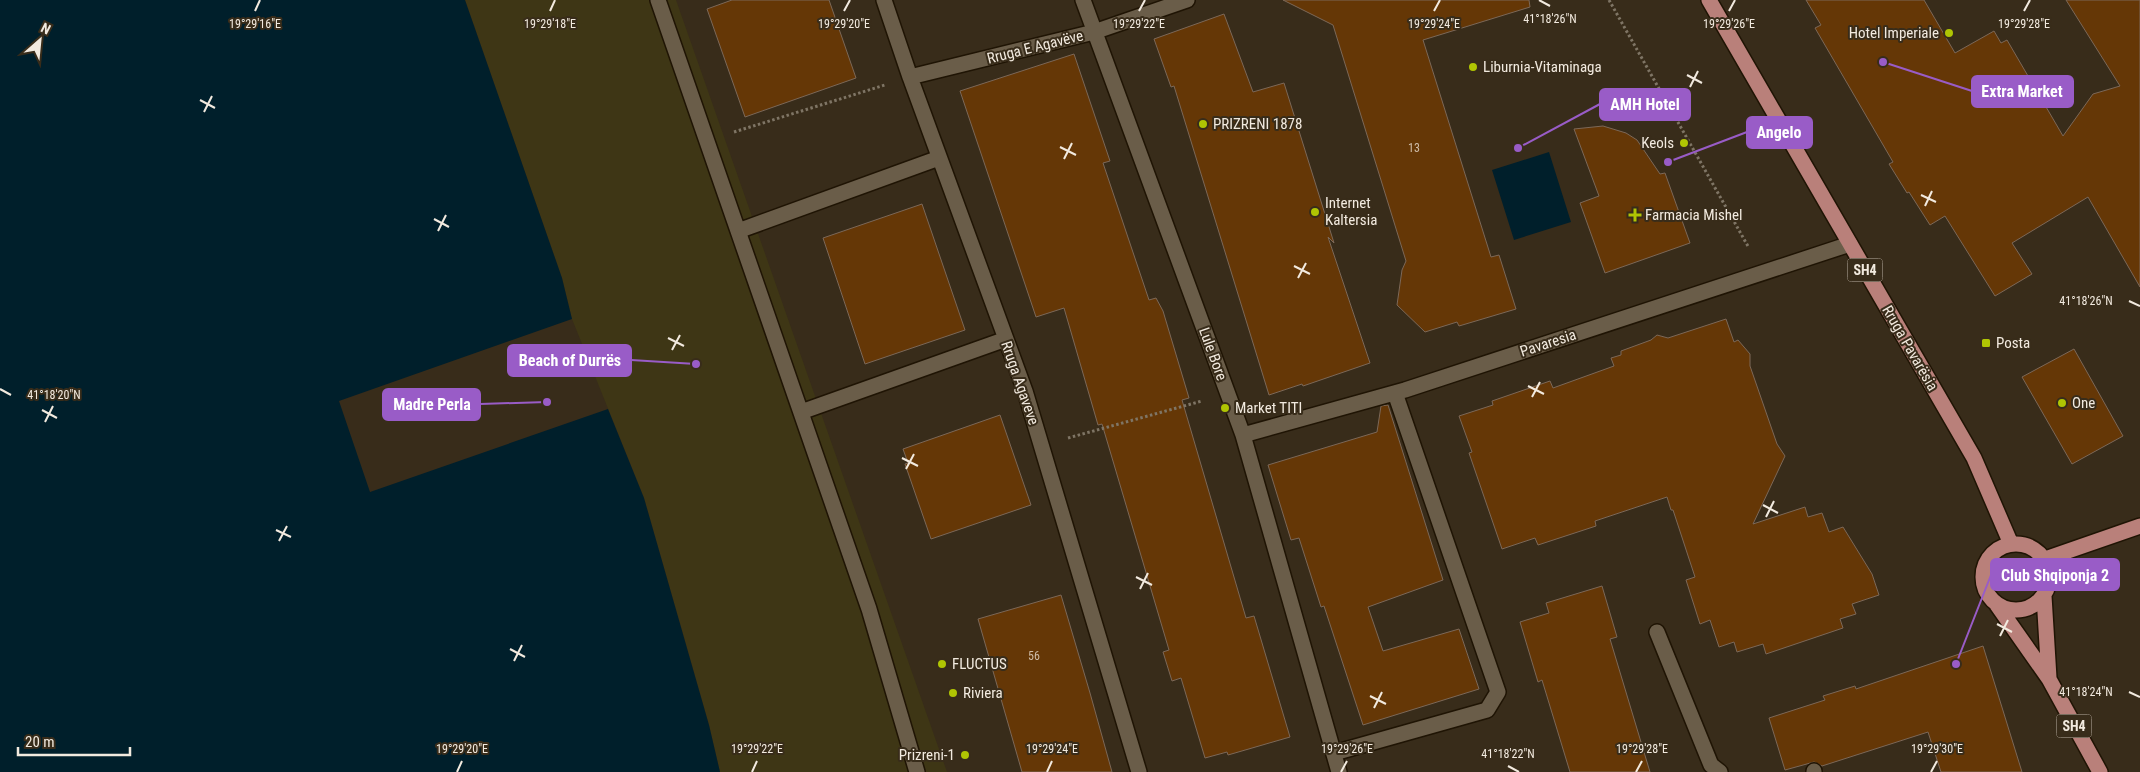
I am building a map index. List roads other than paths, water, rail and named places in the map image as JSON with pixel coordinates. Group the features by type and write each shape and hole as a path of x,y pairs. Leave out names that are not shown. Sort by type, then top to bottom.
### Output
{"main road":[{"name":"Rruga Pavarësia","path":"1709,0 1974,458 2011,544"},
{"path":"2011,544 2024,544 2036,550 2045,559 2140,526"},
{"name":"SH4","path":"2011,544 1999,548 1990,556 1984,568 1983,581 1987,593 2049,679 2100,772"},
{"name":"SH4","path":"2045,559 2049,571 2049,584 2044,596 2049,679"},
{"path":"1996,603 2008,609 2021,610 2034,606 2044,596"}],"street":[{"path":"658,0 869,609 917,772"},
{"name":"Rruga Agaveve","path":"884,0 939,158 1025,391 1139,772"},
{"name":"Lule Bore","path":"1083,0 1243,435 1339,772"},
{"name":"Rruga E Agavëve","path":"910,77 1094,32 1187,0"},
{"path":"738,231 939,158"},
{"name":"Pavaresia","path":"1243,435 1395,393 1850,244"},
{"path":"801,412 1006,339"},
{"path":"1334,753 1487,710 1498,692 1395,393"},
{"path":"1657,632 1711,765 1720,772"}],"water":[{"path":"0,0 465,0 562,278 572,319 339,401 370,492 608,409 644,498 709,725 720,772 0,772"},
{"path":"1549,152 1571,222 1514,240 1492,170"}],"place":[{"name":"Hotel Imperiale","path":"1949,33"},
{"name":"Extra Market","path":"1883,62"},
{"name":"Liburnia-Vitaminaga","path":"1473,67"},
{"name":"PRIZRENI 1878","path":"1203,124"},
{"name":"Keols","path":"1684,143"},
{"name":"AMH Hotel","path":"1518,148"},
{"name":"Angelo","path":"1668,162"},
{"name":"Internet Kaltersia","path":"1315,212"},
{"name":"Farmacia Mishel","path":"1635,215"},
{"name":"Posta","path":"1986,343"},
{"name":"Beach of Durrës","path":"696,364"},
{"name":"Madre Perla","path":"547,402"},
{"name":"One","path":"2062,403"},
{"name":"Market TITI","path":"1225,408"},
{"name":"FLUCTUS","path":"942,664"},
{"name":"Club Shqiponja 2","path":"1956,664"},
{"name":"Riviera","path":"953,693"},
{"name":"Prizreni-1","path":"965,755"}]}
